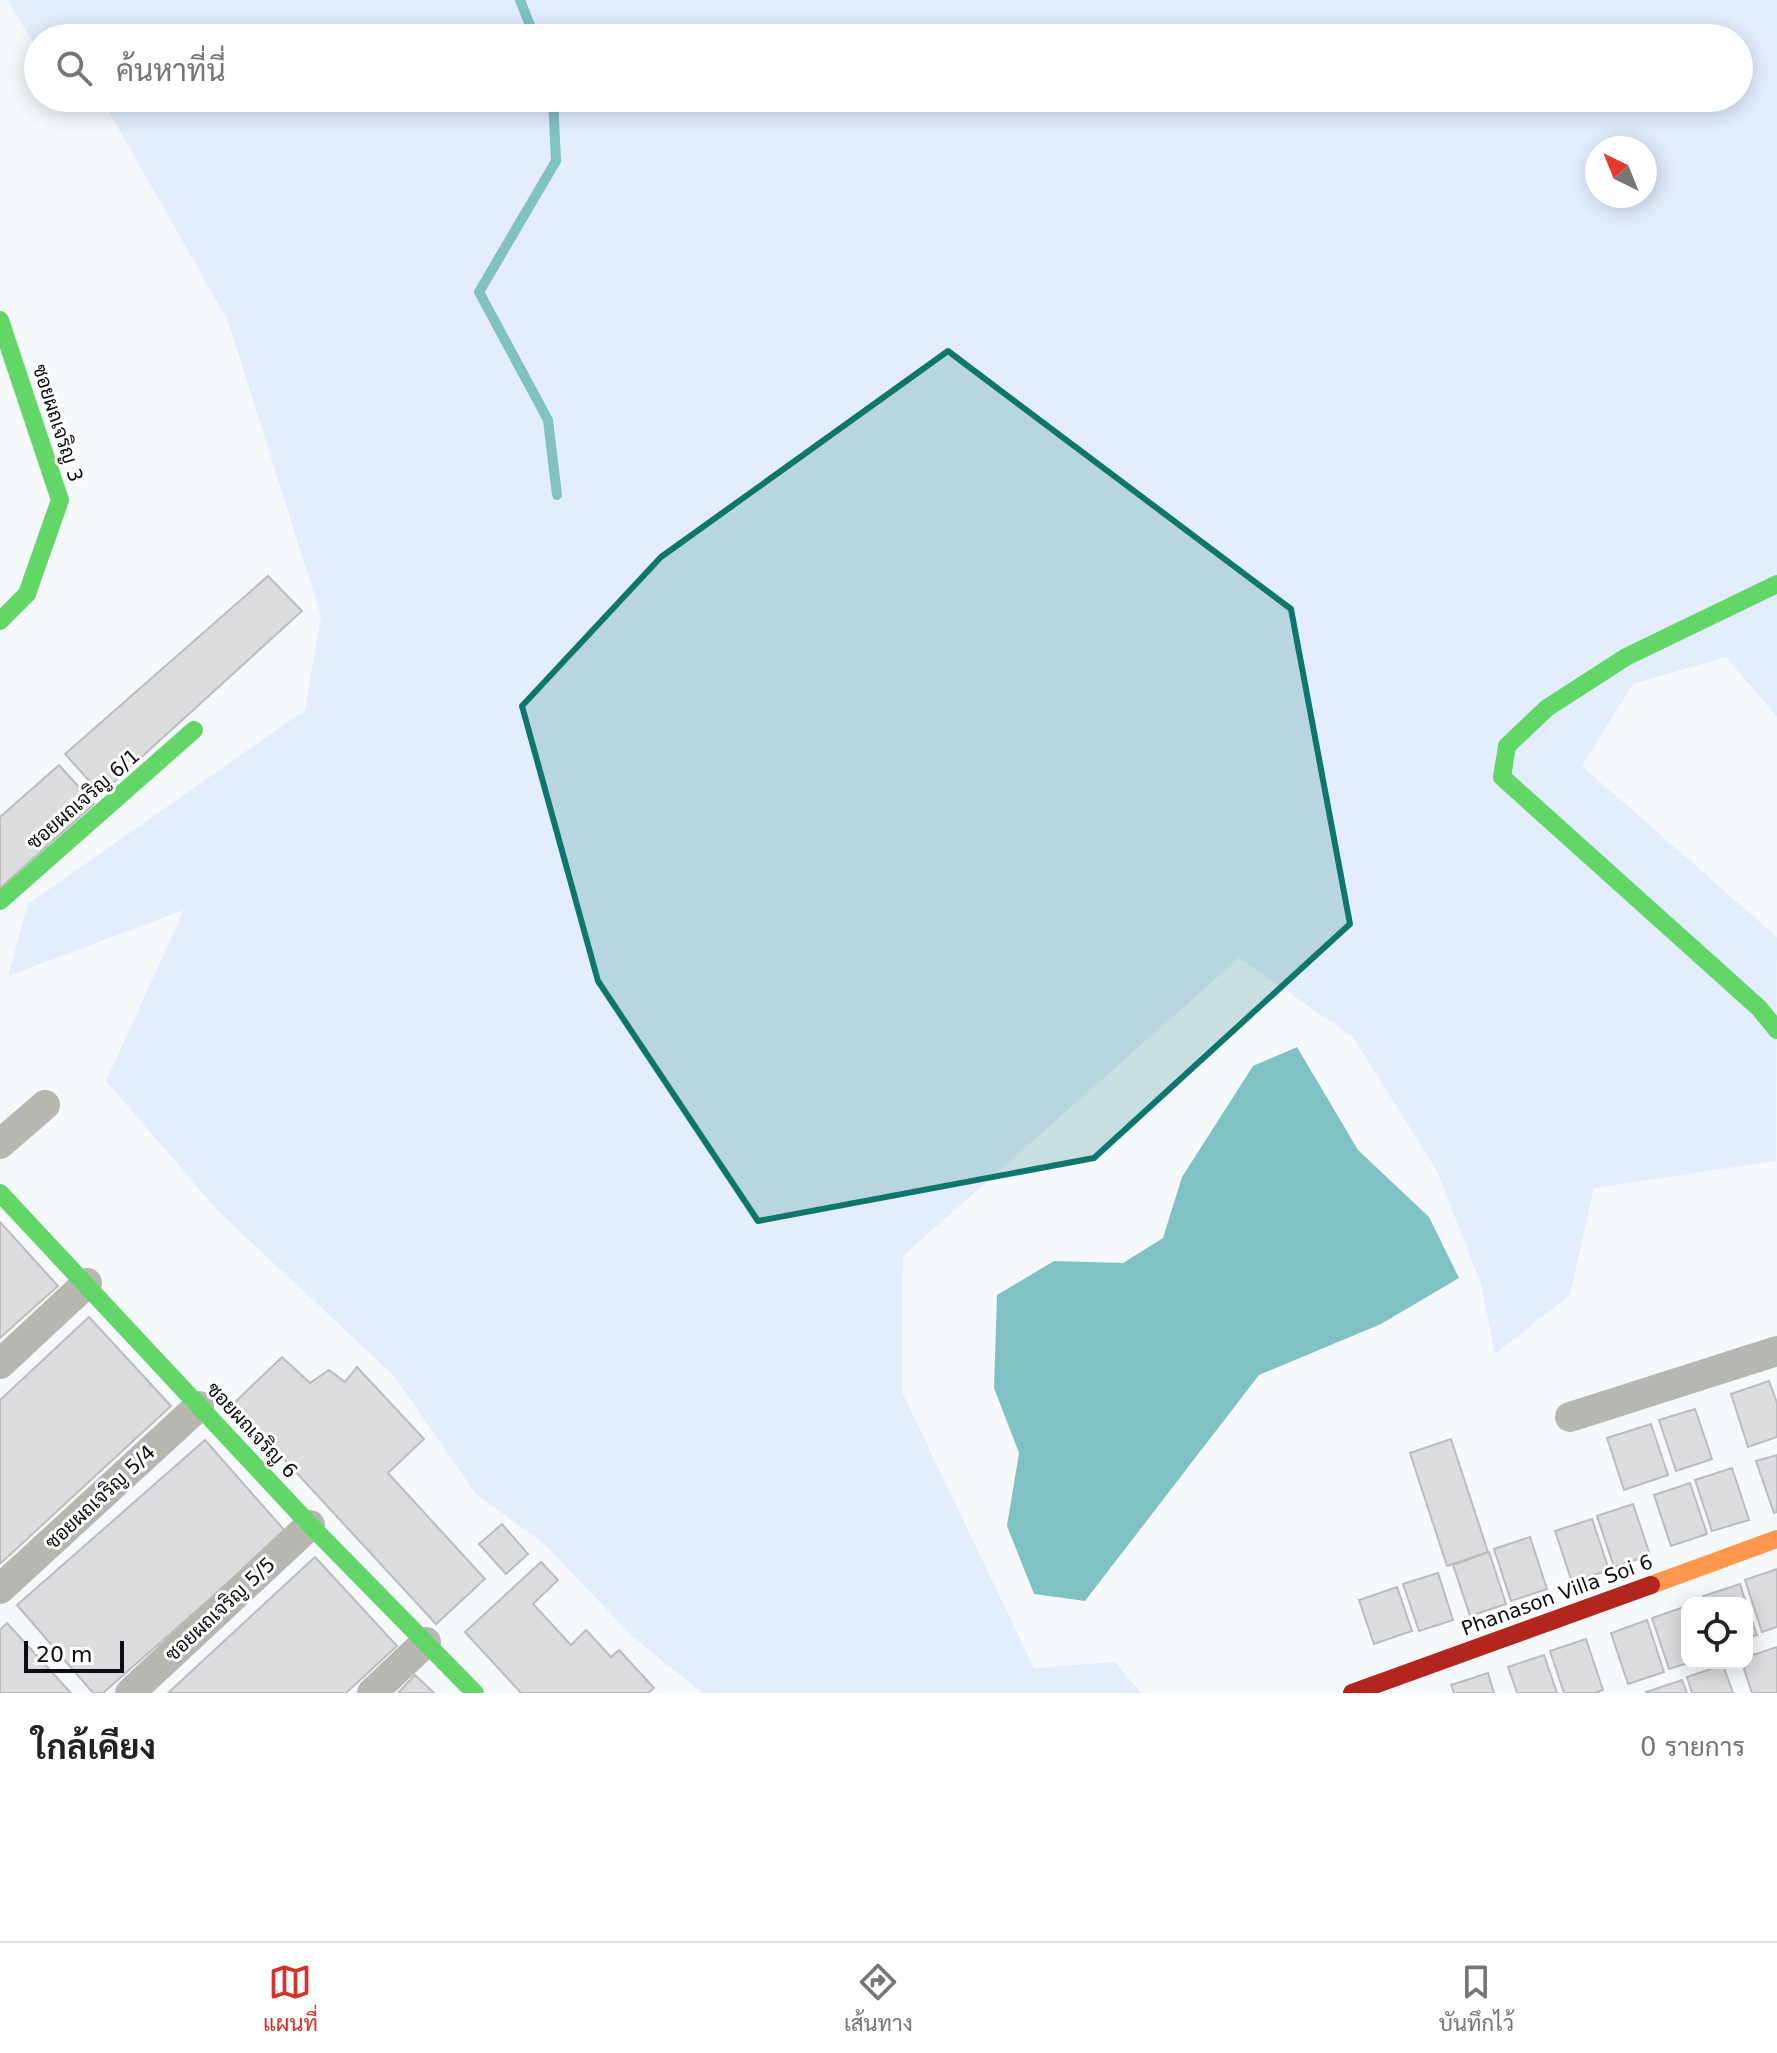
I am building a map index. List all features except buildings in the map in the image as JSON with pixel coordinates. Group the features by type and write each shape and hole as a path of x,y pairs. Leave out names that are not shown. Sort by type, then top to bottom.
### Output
{"street":[{"name":"ซอยผถเจริญ 3","path":"0,320 60,500 27,594 0,621"},
{"path":"1777,584 1626,657 1547,708 1507,746 1502,777 1759,1008 1777,1030"},
{"name":"ซอยผถเจริญ 6/1","path":"0,901 194,730"},
{"path":"0,1144 45,1105"},
{"name":"ซอยผถเจริญ 6","path":"0,1193 310,1525 475,1693"},
{"path":"0,1364 87,1283"},
{"path":"1570,1417 1777,1351"},
{"name":"ซอยผถเจริญ 5/4","path":"0,1589 199,1406"},
{"name":"ซอยผถเจริญ 5/5","path":"130,1693 310,1525"},
{"name":"Phanason Villa Soi 6","path":"1352,1693 1777,1539"},
{"path":"372,1693 426,1642"}],"highlighted area":[{"path":"948,351 1291,609 1350,924 1094,1158 758,1221 598,981 522,706 661,557"}],"shaded area":[{"path":"7,0 1777,0 1777,717 1726,657 1633,684 1582,766 1777,937 1776,1161 1594,1188 1570,1295 1495,1354 1481,1284 1437,1171 1353,1037 1239,958 903,1256 902,1392 1034,1668 1115,1662 1141,1693 702,1693 632,1636 543,1543 476,1494 394,1376 220,1213 106,1081 184,910 8,976 28,904 305,710 321,616 228,321 109,112 1753,112 1753,24 24,24 24,27"}],"water":[{"path":"1297,1047 1358,1150 1429,1217 1459,1278 1381,1324 1259,1375 1085,1601 1034,1594 1007,1526 1019,1453 994,1388 997,1295 1054,1261 1123,1263 1163,1238 1182,1177 1253,1066"}],"waterway":[{"path":"520,0 529,24"},
{"path":"554,112 556,161 479,292 548,420 557,495"}],"traffic: fast":[{"path":"0,320 60,500 27,594 0,621"},
{"path":"1777,584 1626,657 1547,708 1507,746 1502,777 1759,1008 1777,1030"},
{"path":"0,901 194,730"},
{"path":"0,1193 310,1525 475,1693"}],"traffic: slow":[{"path":"1651,1585 1777,1539"}],"traffic: jam":[{"path":"1352,1693 1651,1585"}]}
